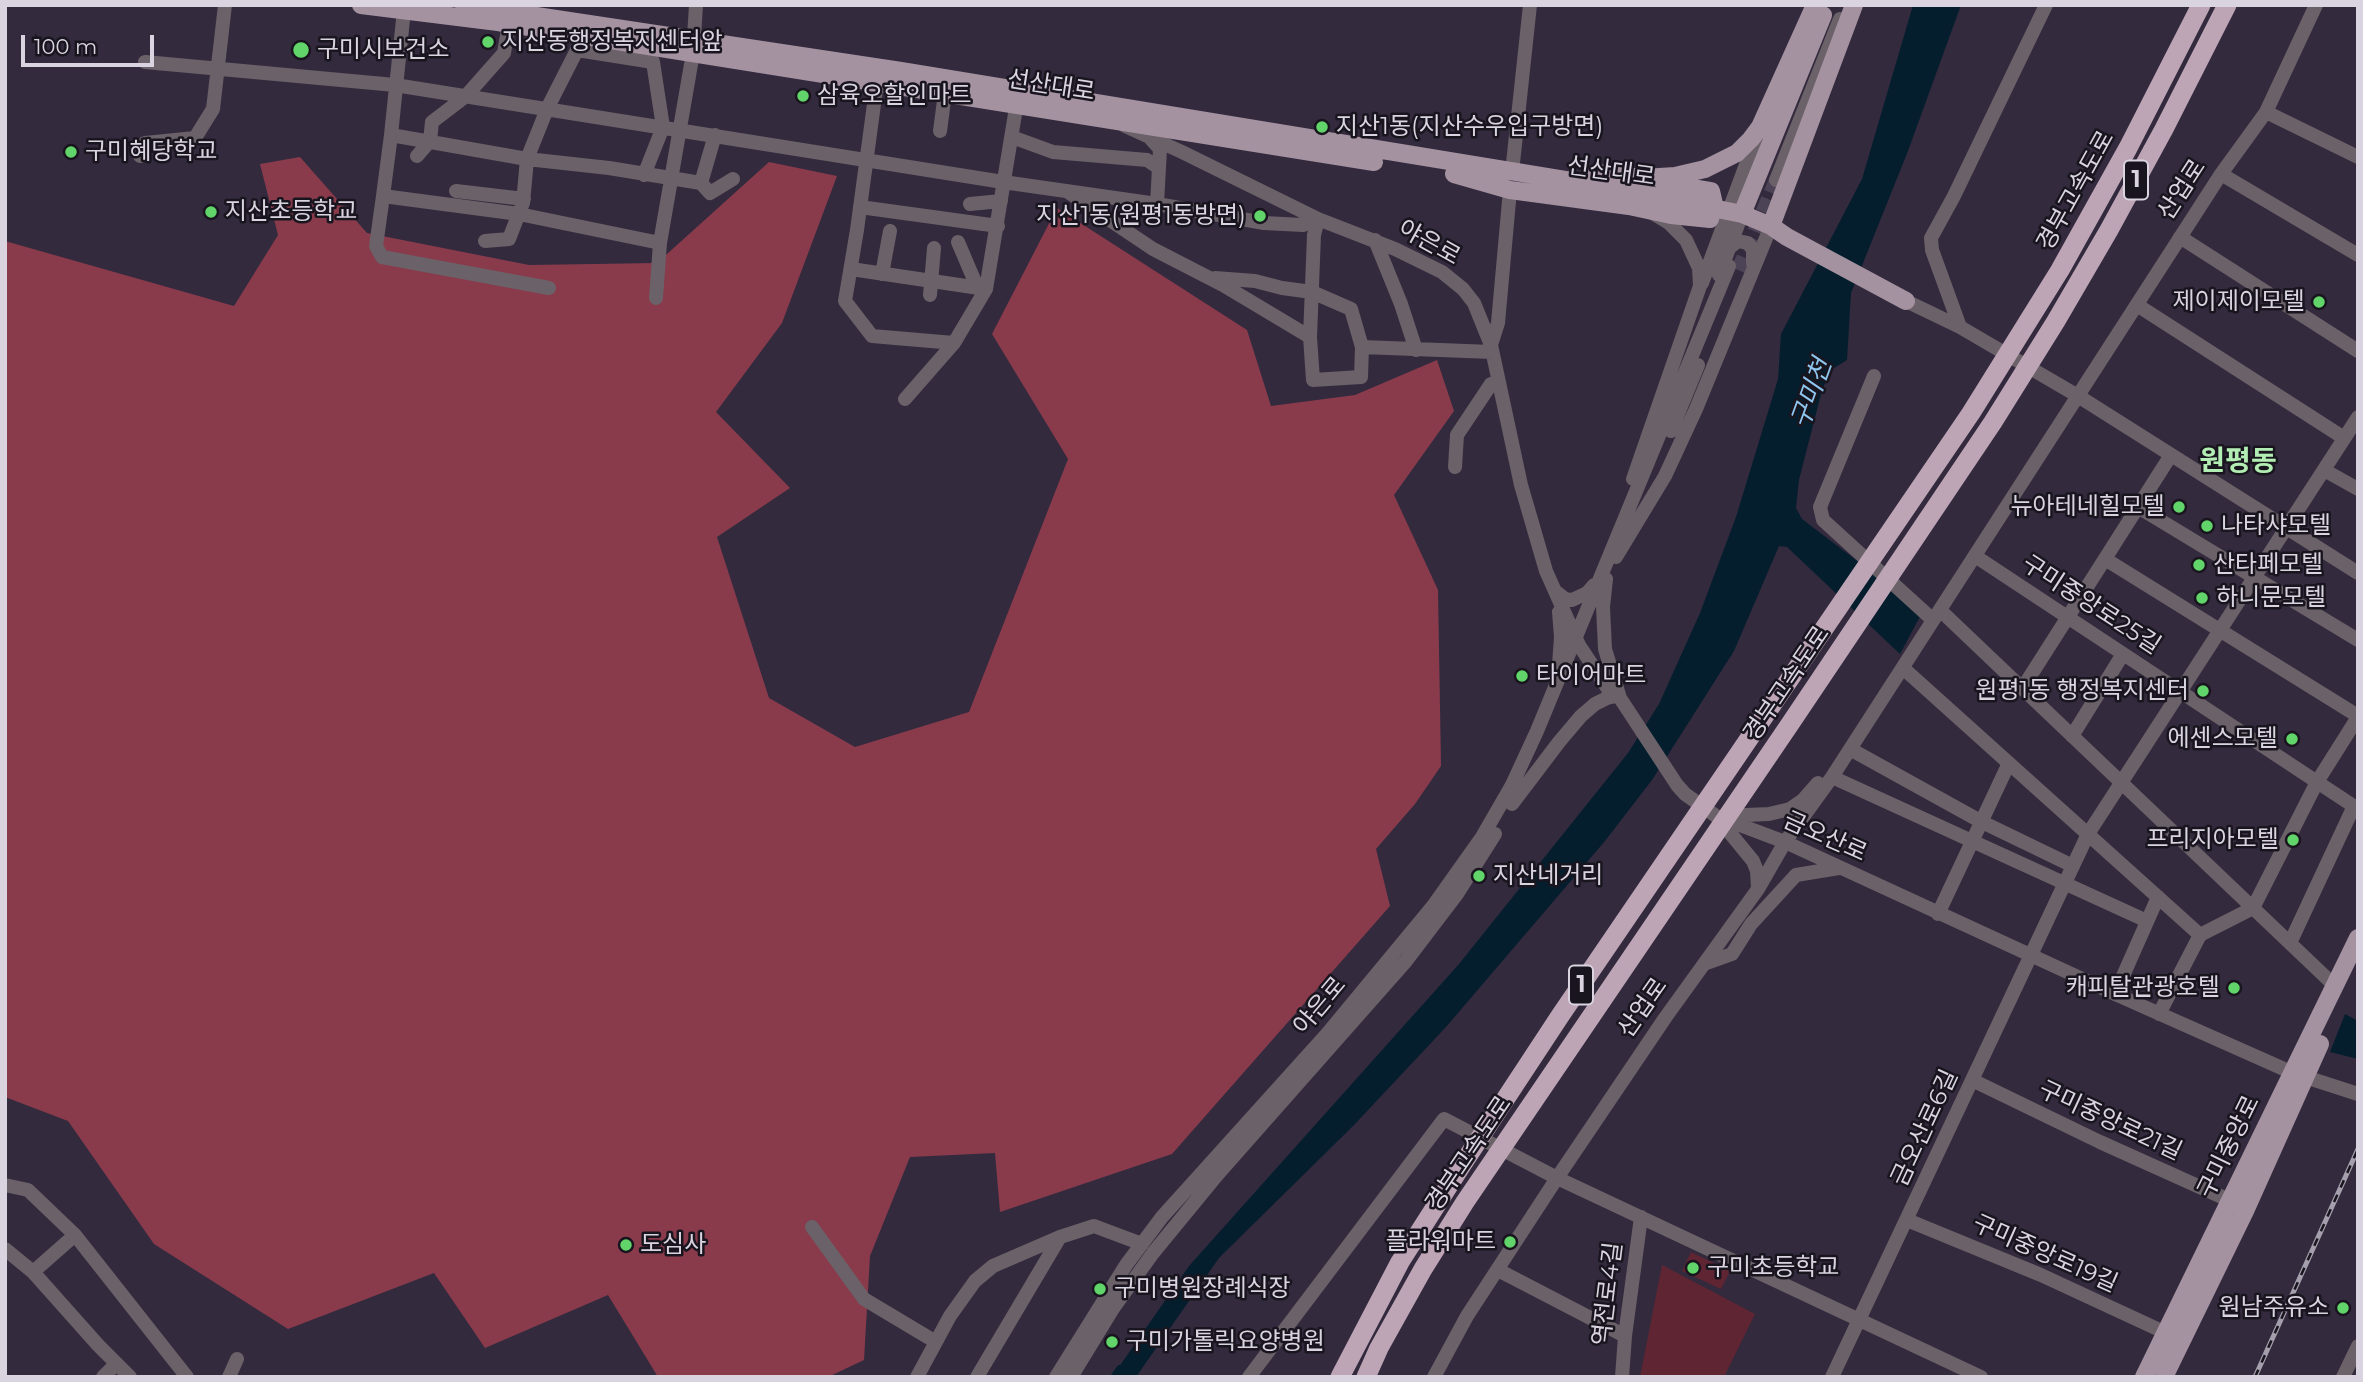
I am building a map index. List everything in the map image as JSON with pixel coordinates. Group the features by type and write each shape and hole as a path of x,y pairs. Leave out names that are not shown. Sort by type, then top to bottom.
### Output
{"highway":[{"name":"경부고속도로","path":"1340,1377 1400,1262 1462,1165 1992,380 2060,270 2128,148 2201,5"},
{"name":"경부고속도로","path":"1366,1377 1423,1269 1484,1174 1844,644 2038,350 2109,230 2227,5"}],"main road":[{"name":"선산대로","path":"360,5 509,24 579,43 693,46 1017,98 1454,174 1617,188"},
{"name":"선산대로","path":"464,5 877,82 945,93 1017,98 1114,121 1177,125 1417,156 1617,188 1738,213"},
{"path":"1617,188 1705,169 1737,153 1760,127 1815,5"},
{"path":"1771,226 1770,183 1829,5"},
{"path":"1854,5 1770,183 1738,213 1771,226 1906,301"},
{"path":"1417,156 1513,163 1617,188 1704,189 1713,193 1713,212 1709,219 1650,212 1629,206 1510,190 1454,174"},
{"name":"구미중앙로","path":"2164,1377 2245,1211 2335,986 2358,938"},
{"name":"구미중앙로","path":"2144,1377 2231,1201 2358,961"}],"street":[{"path":"140,156 145,143 195,138 213,108 225,5"},
{"path":"656,298 660,243 681,130 696,5"},
{"path":"1513,163 1530,5"},
{"path":"1770,183 1845,5"},
{"path":"1960,327 1932,250 1931,238 1960,184 2046,5"},
{"name":"산업로","path":"1434,1377 1467,1316 1558,1178 1758,888 1785,842 1832,777 2221,174 2266,112 2316,5"},
{"path":"404,10 376,246 382,257 548,288"},
{"path":"416,156 430,141 432,122 466,96 504,53 509,24"},
{"path":"485,241 509,239 524,199 527,159 547,109 579,43 653,62 663,127 644,175"},
{"path":"145,62 395,85 1264,223 1303,225 1318,219"},
{"path":"877,82 845,301 872,336 954,343"},
{"path":"940,131 945,93"},
{"path":"905,399 954,343 982,289 998,226 1017,98"},
{"path":"2266,112 2358,157"},
{"name":"야은로","path":"1114,121 1318,219 1375,240 1442,272 1463,289 1474,303 1492,349 1533,529 1556,594 1577,641"},
{"path":"1177,125 1182,152"},
{"path":"1622,523 1636,464 1760,127"},
{"path":"391,135 527,159 609,168 701,183 710,193 733,179"},
{"path":"701,183 715,135"},
{"path":"1012,137 1053,152 1147,160 1159,168"},
{"path":"1151,138 1160,149 1157,204"},
{"path":"2221,174 2358,255"},
{"path":"1064,190 1153,249 1223,285 1310,337"},
{"path":"1362,347 1416,350 1492,349 1498,323 1510,190"},
{"path":"456,191 524,199"},
{"path":"383,196 519,214 660,243"},
{"path":"970,204 1001,201"},
{"path":"860,207 998,226"},
{"path":"1650,212 1679,231 1693,251 1699,268 1700,286 1696,299"},
{"path":"1644,471 1663,415 1729,248 1738,213"},
{"path":"1203,276 1255,281 1312,292 1351,309 1362,347 1362,377 1312,380 1310,337 1312,292 1314,235 1318,219"},
{"path":"1739,271 1771,226"},
{"path":"882,274 890,231"},
{"path":"2180,237 2358,351"},
{"path":"1375,240 1416,350"},
{"path":"1729,248 1738,241 1752,246 1754,259 1739,271"},
{"path":"958,242 982,289"},
{"path":"930,296 934,248"},
{"path":"850,270 982,289"},
{"name":"야은로","path":"1071,1377 1112,1310 1176,1224 1413,951 1457,894 1512,804 1542,742 1577,641 1644,471 1739,271"},
{"name":"야은로","path":"1602,578 1611,564 1680,411 1739,271"},
{"path":"1906,301 1960,327 2078,396 2358,573"},
{"path":"2137,305 2344,438"},
{"path":"1874,376 1820,507 1823,520 2022,689 2335,986"},
{"path":"1455,467 1457,435 1491,384 1499,382"},
{"name":"금오산로6길","path":"1832,1377 2088,834 2358,417"},
{"path":"2022,689 2171,455"},
{"path":"2323,470 2358,489"},
{"path":"2138,507 2358,640"},
{"name":"구미중앙로25길","path":"1975,556 2356,808"},
{"path":"2105,559 2358,716 2317,782 2253,908 2200,934 2159,1014"},
{"path":"1556,594 1565,599 1579,598 1602,578"},
{"path":"1512,804 1581,716 1595,704 1607,698 1618,697 1605,649 1602,578"},
{"path":"1556,594 1562,637 1557,682"},
{"name":"야은로","path":"1056,1377 1126,1265 1163,1217 1327,1034 1433,906 1482,837 1512,785 1577,641"},
{"name":"금오산로","path":"1577,641 1608,690 1618,697 1677,785 1716,816 1785,842 1938,914 2299,1075 2358,1094"},
{"path":"2072,736 2123,654"},
{"path":"1903,668 2200,934"},
{"path":"1716,816 1754,816 1790,809 1803,800 1847,753 2073,866"},
{"path":"1938,914 2009,763"},
{"path":"1832,777 2147,921"},
{"path":"2290,943 2356,808"},
{"path":"1716,816 1753,861 1757,871 1758,888"},
{"path":"1704,964 1732,954 1751,925 1796,875 1839,867"},
{"path":"2115,994 2158,897"},
{"name":"구미중앙로21길","path":"1972,1080 2231,1201"},
{"path":"1249,1377 1444,1119 1558,1178 1981,1377"},
{"path":"5,1185 28,1190 75,1236 187,1377"},
{"name":"역전로4길","path":"1622,1377 1641,1217"},
{"name":"구미중앙로19길","path":"1907,1220 2041,1275 2164,1332"},
{"path":"917,1377 950,1316 975,1281 993,1266 1060,1237 1094,1226 1142,1244"},
{"path":"811,1227 864,1299 936,1342"},
{"path":"33,1272 75,1236"},
{"path":"977,1377 1060,1237"},
{"path":"5,1250 33,1272 130,1377"},
{"path":"1498,1269 1625,1336"},
{"path":"2343,1377 2358,1346"},
{"path":"229,1377 237,1359"},
{"path":"103,1377 116,1363"}],"shaded area":[{"path":"300,157 367,233 529,265 657,263 769,162 837,176 782,323 716,412 790,488 717,537 769,698 855,747 969,712 1068,459 992,334 1057,208 1247,330 1271,406 1355,395 1437,360 1454,411 1394,495 1438,590 1441,766 1415,804 1376,849 1390,906 1172,1154 1000,1212 995,1153 910,1157 870,1256 864,1360 828,1377 658,1377 608,1295 485,1348 434,1273 288,1329 154,1244 68,1121 5,1097 5,241 234,306 278,235 260,164"},
{"path":"1691,1252 1730,1271 1721,1289 1682,1271"},
{"path":"1662,1265 1755,1314 1724,1377 1640,1377"}],"water":[{"name":"구미천","path":"1913,5 1961,5 1908,151 1851,293 1847,360 1831,370 1822,390 1799,480 1796,508 1802,519 1923,611 1900,654 1787,547 1779,546 1734,651 1652,780 1605,841 1446,1027 1354,1125 1219,1258 1136,1377 1112,1377 1189,1266 1459,964 1628,753 1659,704 1700,613 1736,517 1778,379 1781,334 1862,179"},
{"path":"2345,1014 2358,1021 2358,1059 2330,1052"}],"waterway":[{"path":"1111,1377 1119,1366"}],"tunnel":[{"path":"1738,270 1776,180"}],"railway":[{"path":"2255,1377 2358,1149"}],"place":[{"name":"지산동행정복지센터앞","path":"488,42"},
{"name":"구미시보건소","path":"301,50"},
{"name":"삼육오할인마트","path":"803,96"},
{"name":"지산1동(지산수우입구방면)","path":"1322,127"},
{"name":"구미혜당학교","path":"71,152"},
{"name":"지산초등학교","path":"211,212"},
{"name":"지산1동(원평1동방면)","path":"1260,216"},
{"name":"제이제이모텔","path":"2319,302"},
{"name":"뉴아테네힐모텔","path":"2179,507"},
{"name":"나타샤모텔","path":"2207,526"},
{"name":"산타페모텔","path":"2199,565"},
{"name":"하니문모텔","path":"2202,598"},
{"name":"타이어마트","path":"1522,676"},
{"name":"원평1동 행정복지센터","path":"2203,691"},
{"name":"에센스모텔","path":"2292,739"},
{"name":"프리지아모텔","path":"2293,840"},
{"name":"지산네거리","path":"1479,876"},
{"name":"캐피탈관광호텔","path":"2234,988"},
{"name":"플라워마트","path":"1510,1242"},
{"name":"도심사","path":"626,1245"},
{"name":"구미초등학교","path":"1693,1268"},
{"name":"구미병원장례식장","path":"1100,1289"},
{"name":"원남주유소","path":"2343,1308"},
{"name":"구미가톨릭요양병원","path":"1112,1342"}],"district":[{"name":"원평동","path":"2238,462"}]}
